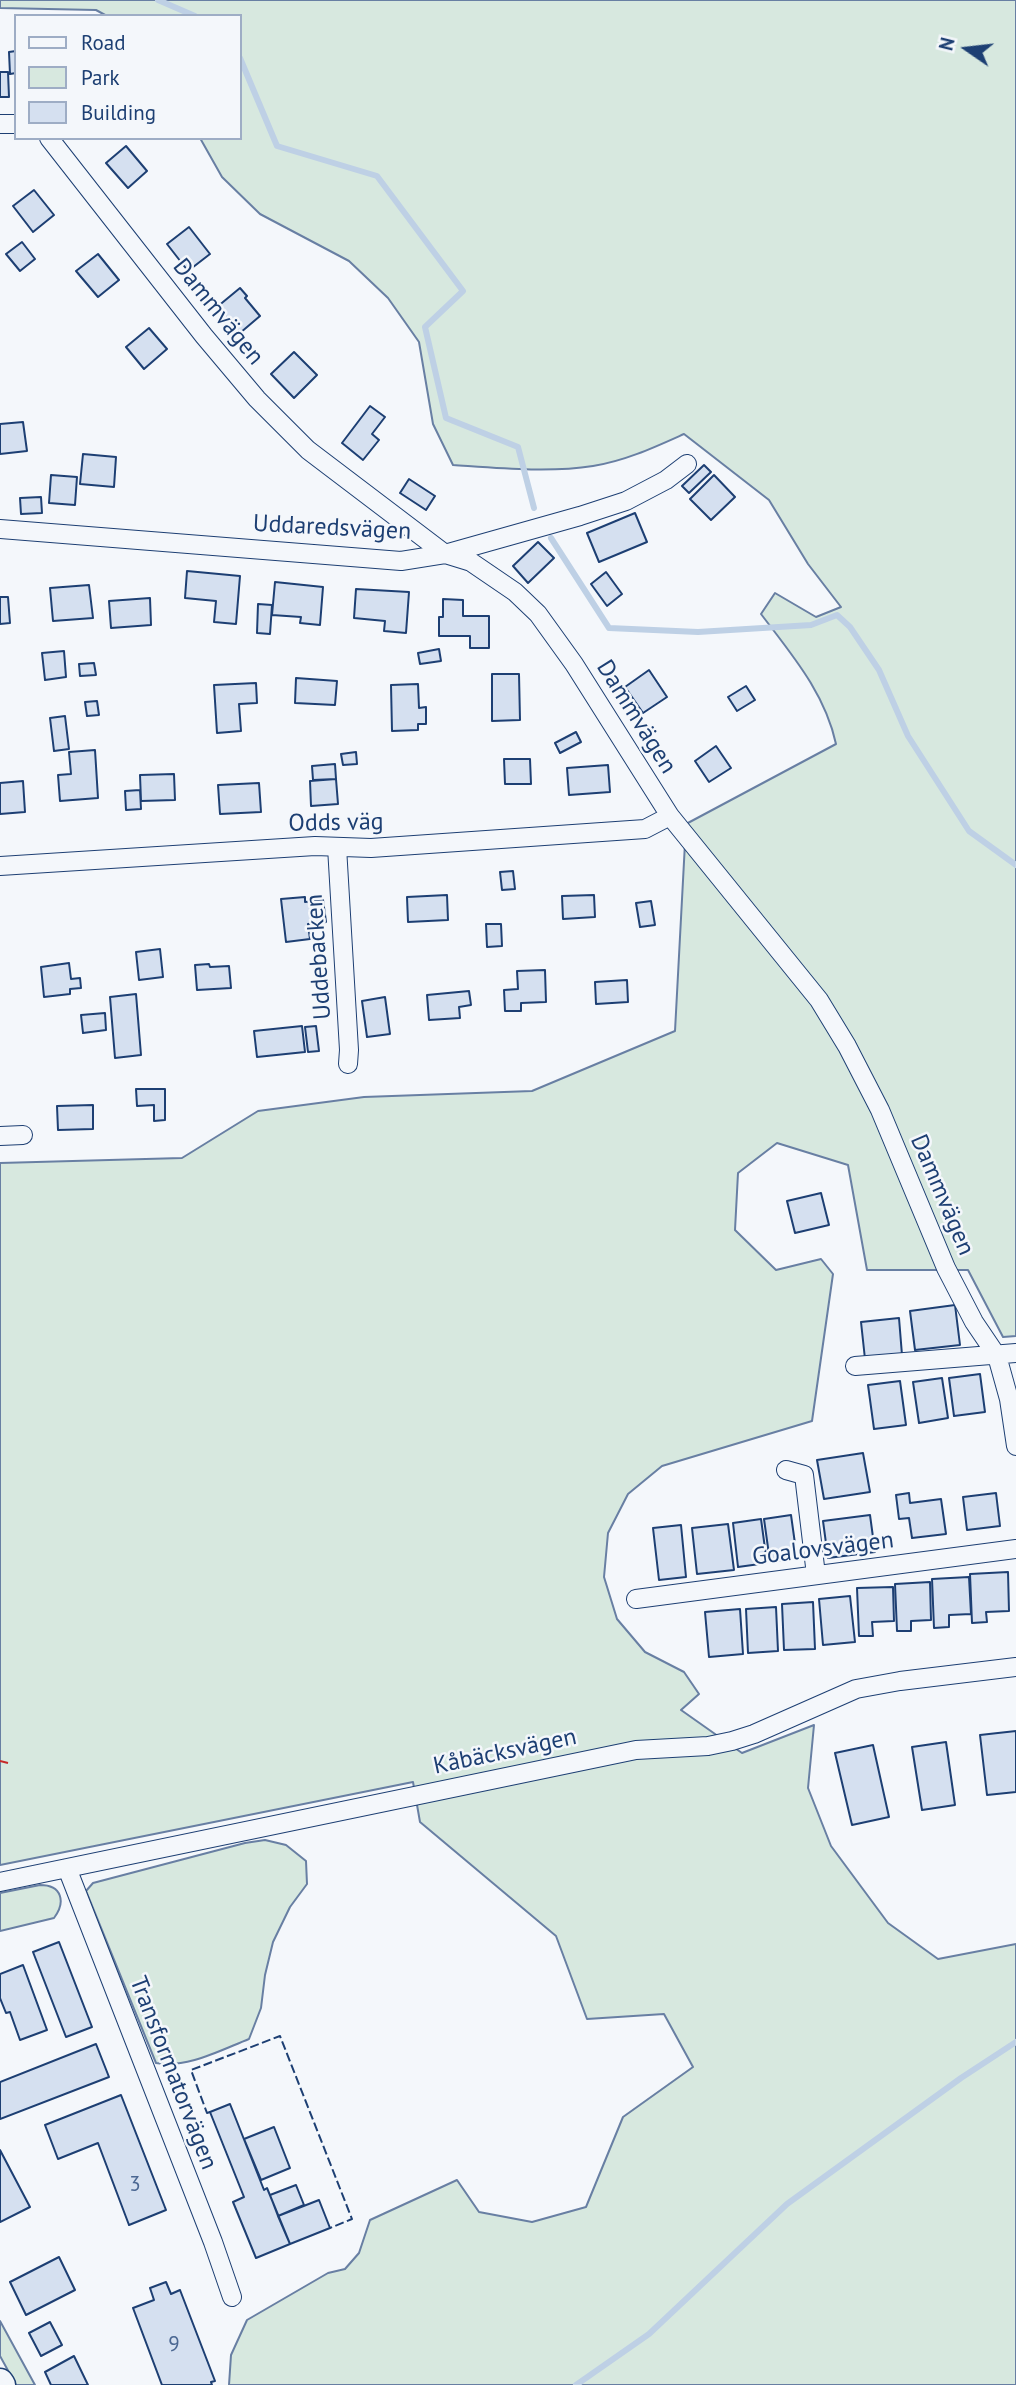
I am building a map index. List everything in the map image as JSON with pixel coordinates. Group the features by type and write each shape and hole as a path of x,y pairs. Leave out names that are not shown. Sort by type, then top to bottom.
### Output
{"street":[{"name":"Dammvägen","path":"51,140 204,336 257,399 308,450 445,554 471,562 515,592 538,614 574,664 670,816 819,1000 847,1046 880,1110 946,1268 974,1322 997,1356 1009,1399 1016,1446"},
{"name":"Uddaredsvägen","path":"0,529 401,561 445,554 626,501 666,480 687,464"},
{"name":"Odds väg","path":"0,866 315,846 371,848 645,829 670,816"},
{"name":"Uddebacken","path":"337,847 348,1065"},
{"path":"0,1136 23,1135"},
{"path":"855,1366 1016,1353"},
{"path":"786,1470 804,1475 816,1575"},
{"name":"Goalovsvägen","path":"636,1598 1016,1549"},
{"name":"Kåbäcksvägen","path":"0,1882 636,1750 708,1746 732,1741 856,1689 1016,1667"},
{"name":"Transformatorvägen","path":"67,1868 232,2297"}],"green space":[{"path":"0,0 1016,0 1016,1336 1003,1337 968,1270 867,1270 848,1165 777,1143 738,1173 735,1230 776,1270 821,1259 833,1274 812,1421 662,1466 628,1494 608,1533 604,1577 617,1619 645,1652 684,1672 699,1694 681,1710 742,1753 814,1725 808,1788 831,1846 888,1923 938,1959 1016,1944 1016,2385 229,2385 231,2355 247,2320 328,2273 345,2269 359,2253 370,2220 457,2180 479,2212 532,2222 586,2207 623,2117 693,2067 664,2014 587,2019 556,1936 420,1822 413,1782 0,1865 0,1163 182,1158 258,1111 364,1097 532,1091 675,1031 686,824 836,744 816,691 761,614 775,593 816,617 841,607 808,564 769,500 684,434 651,449 593,466 541,470 453,465 433,424 419,342 388,298 349,261 260,214 222,177 201,140 242,140 242,14 103,14 96,10 0,8"},
{"path":"265,1840 286,1845 306,1861 307,1884 290,1907 273,1942 261,2008 249,2039 191,2061 156,2063 86,1891 93,1883"},
{"path":"40,1885 53,1888 60,1896 60,1906 54,1918 0,1931 0,1893"},
{"path":"0,2321 35,2385 16,2385 0,2356"}],"building":[{"path":"14,51 14,73 10,74 9,52"},
{"path":"0,72 8,72 9,97 0,97"},
{"path":"126,146 147,171 128,188 106,163"},
{"path":"34,190 54,215 33,232 13,206"},
{"path":"189,227 210,254 188,271 167,244"},
{"path":"22,242 35,259 20,271 6,254"},
{"path":"98,254 119,280 98,297 76,271"},
{"path":"240,288 260,316 240,333 217,307"},
{"path":"149,328 167,349 144,369 126,347"},
{"path":"294,352 317,375 294,398 271,374"},
{"path":"370,406 385,417 372,434 379,440 363,460 342,443"},
{"path":"23,422 27,451 0,454 0,424"},
{"path":"83,454 116,457 114,487 80,484"},
{"path":"704,465 711,472 689,493 682,486"},
{"path":"51,475 77,477 75,505 49,503"},
{"path":"714,475 735,497 711,520 690,499"},
{"path":"409,479 435,496 426,510 400,493"},
{"path":"41,497 42,513 21,514 20,498"},
{"path":"635,513 647,542 599,562 587,533"},
{"path":"538,542 554,558 528,583 513,566"},
{"path":"187,571 240,576 236,624 214,622 216,601 185,598"},
{"path":"606,572 622,594 607,606 591,584"},
{"path":"275,582 323,587 320,625 300,623 301,617 272,615"},
{"path":"89,585 93,618 53,621 50,588"},
{"path":"356,589 409,592 406,633 384,631 385,621 354,618"},
{"path":"0,597 8,597 10,623 0,624"},
{"path":"150,598 151,625 111,628 109,601"},
{"path":"443,599 463,600 463,616 489,616 489,648 470,648 470,636 439,636"},
{"path":"258,604 272,605 270,634 257,633"},
{"path":"439,649 441,661 420,664 418,653"},
{"path":"64,651 66,677 45,680 42,653"},
{"path":"94,663 96,675 80,676 79,664"},
{"path":"649,670 667,697 643,713 625,687"},
{"path":"492,674 519,674 520,720 492,721"},
{"path":"296,678 337,681 335,705 295,703"},
{"path":"256,683 257,703 239,704 241,731 217,733 214,685"},
{"path":"418,684 419,708 426,707 426,724 418,724 418,730 392,731 391,685"},
{"path":"746,686 755,700 737,711 728,697"},
{"path":"97,701 99,715 87,716 85,702"},
{"path":"65,716 69,749 54,751 50,718"},
{"path":"576,732 581,742 560,753 555,743"},
{"path":"716,746 731,768 709,782 695,761"},
{"path":"95,750 98,798 60,801 58,775 71,774 69,752"},
{"path":"356,752 357,764 343,765 341,754"},
{"path":"504,759 530,759 531,784 505,784"},
{"path":"335,764 336,779 313,780 312,766"},
{"path":"608,765 610,792 569,795 567,768"},
{"path":"174,774 175,800 141,801 140,775"},
{"path":"336,779 338,804 311,806 310,781"},
{"path":"23,781 25,812 0,814 0,783"},
{"path":"259,783 261,812 220,814 218,785"},
{"path":"140,790 141,809 126,810 125,791"},
{"path":"513,871 515,889 502,890 500,872"},
{"path":"447,895 448,920 408,922 407,897"},
{"path":"594,895 595,917 563,919 562,896"},
{"path":"305,897 305,902 323,900 326,922 308,924 310,939 286,942 281,899"},
{"path":"651,901 655,925 640,927 636,903"},
{"path":"486,924 501,924 502,946 487,947"},
{"path":"160,949 163,977 139,980 136,952"},
{"path":"69,963 71,979 80,978 81,988 70,989 70,994 44,997 41,967"},
{"path":"209,964 210,967 229,966 231,988 197,990 195,965"},
{"path":"545,970 546,1002 521,1003 521,1011 505,1011 504,990 518,989 517,971"},
{"path":"627,980 628,1002 596,1004 595,982"},
{"path":"469,991 471,1005 459,1007 460,1018 429,1020 427,995"},
{"path":"136,994 141,1055 115,1058 110,997"},
{"path":"385,997 390,1034 367,1037 362,1001"},
{"path":"105,1013 106,1030 83,1033 81,1015"},
{"path":"302,1026 305,1052 257,1057 254,1031"},
{"path":"316,1026 319,1051 308,1052 305,1027"},
{"path":"136,1089 165,1089 165,1120 154,1121 154,1105 137,1106"},
{"path":"93,1105 93,1129 58,1130 57,1106"},
{"path":"821,1193 829,1225 795,1233 787,1201"},
{"path":"955,1305 960,1345 915,1350 910,1311"},
{"path":"899,1318 902,1355 865,1359 861,1322"},
{"path":"980,1374 985,1412 954,1416 949,1378"},
{"path":"942,1378 948,1418 919,1423 913,1382"},
{"path":"900,1381 906,1425 874,1429 868,1385"},
{"path":"863,1453 870,1492 824,1499 817,1460"},
{"path":"909,1493 910,1503 941,1499 946,1534 912,1538 909,1518 899,1519 896,1495"},
{"path":"996,1493 1000,1526 967,1530 963,1497"},
{"path":"791,1515 797,1558 770,1562 764,1519"},
{"path":"870,1515 875,1552 828,1558 823,1521"},
{"path":"761,1519 767,1563 738,1567 733,1523"},
{"path":"728,1524 734,1570 697,1574 692,1528"},
{"path":"681,1525 686,1577 659,1580 653,1528"},
{"path":"1008,1572 1009,1611 986,1612 987,1622 972,1623 970,1574"},
{"path":"969,1577 971,1614 949,1615 949,1627 934,1628 932,1579"},
{"path":"930,1582 931,1620 911,1621 911,1631 897,1631 895,1584"},
{"path":"893,1587 894,1621 872,1622 873,1636 859,1636 857,1588"},
{"path":"850,1596 855,1642 823,1645 819,1599"},
{"path":"813,1602 815,1649 784,1650 782,1604"},
{"path":"776,1607 778,1651 748,1653 746,1609"},
{"path":"740,1609 743,1654 709,1657 705,1612"},
{"path":"1016,1731 1016,1792 987,1795 980,1735"},
{"path":"946,1742 955,1805 922,1810 912,1747"},
{"path":"873,1745 889,1817 852,1825 835,1753"},
{"path":"59,1942 92,2027 66,2037 33,1952"},
{"path":"23,1965 47,2030 20,2040 10,2012 6,2013 0,1998 0,1974"},
{"path":"96,2044 109,2077 0,2119 0,2082"},
{"path":"121,2095 166,2210 129,2225 98,2143 58,2159 45,2125"},
{"path":"230,2104 264,2190 267,2188 290,2244 256,2258 233,2202 244,2197 210,2112"},
{"path":"274,2127 290,2168 261,2180 244,2139"},
{"path":"0,2150 30,2207 0,2222"},
{"path":"296,2185 304,2205 278,2216 270,2195"},
{"path":"319,2200 330,2228 290,2244 278,2216"},
{"path":"59,2257 75,2290 26,2315 10,2282"},
{"path":"166,2282 171,2294 180,2290 215,2381 211,2382 212,2385 162,2385 133,2308 154,2300 150,2288"},
{"path":"50,2322 62,2345 41,2356 29,2333"},
{"path":"74,2356 88,2385 51,2385 45,2372"}],"waterway":[{"path":"158,0 190,14"},
{"path":"242,63 277,146 377,176 463,291 425,327 446,418 518,447 534,508"},
{"path":"551,538 609,628 698,632 811,625 837,615 850,627 879,670 908,736 969,831 1016,865"},
{"path":"576,2385 649,2334 787,2204 961,2078 1016,2042"}],"fence":[{"path":"210,2112 207,2113 191,2070 280,2036 352,2219 330,2228"}],"power":[{"path":"0,1761 8,1763"}]}
